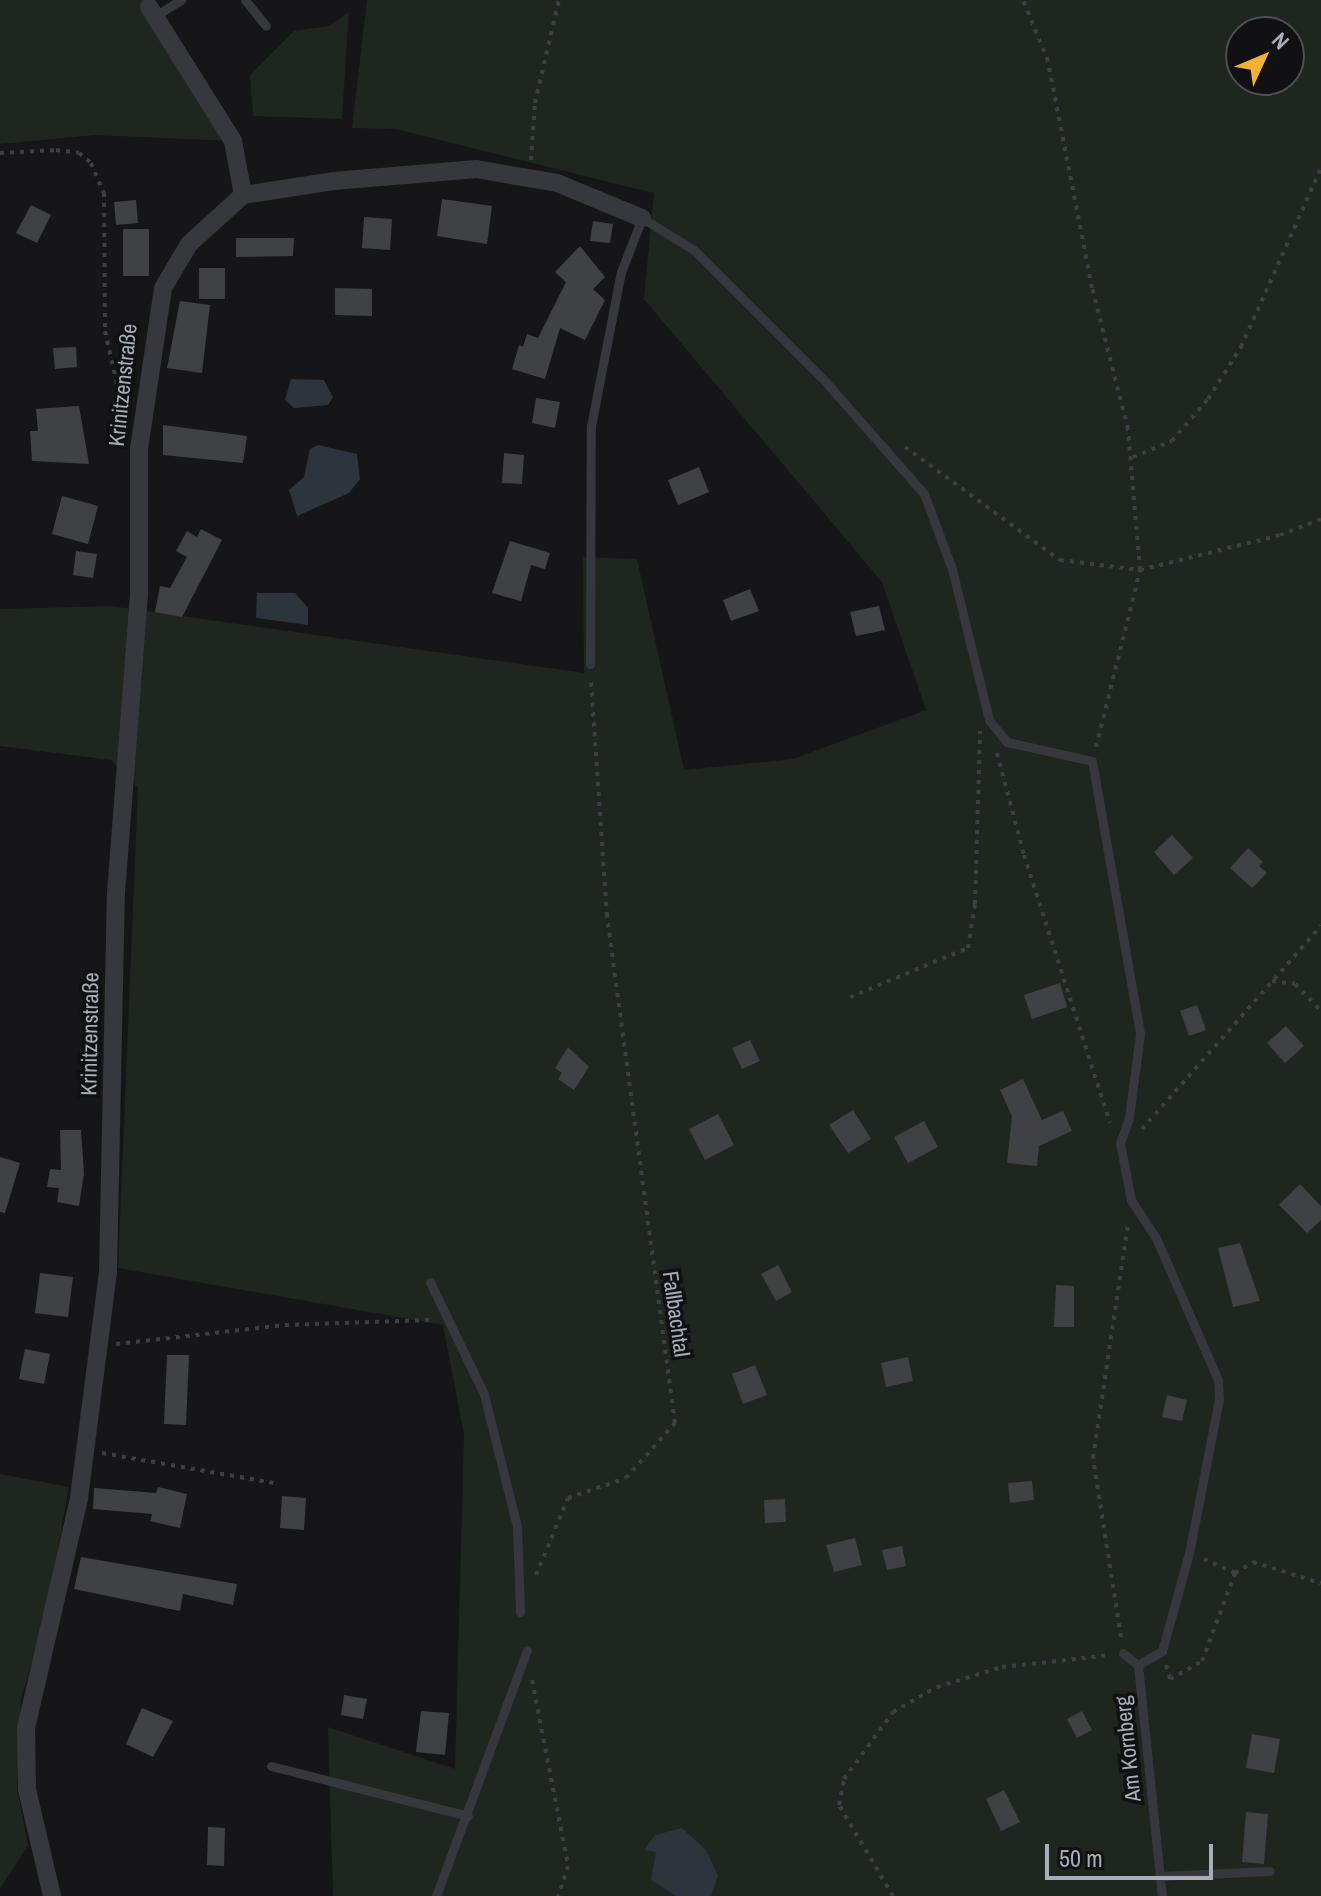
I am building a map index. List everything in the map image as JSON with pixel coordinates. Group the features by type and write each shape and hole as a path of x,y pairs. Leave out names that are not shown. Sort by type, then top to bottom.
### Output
{"street":[{"path":"149,8 233,141 243,195 367,176 476,169 557,183 642,218"},
{"name":"Krinitzenstraße","path":"52,1896 27,1789 26,1728 65,1569 108,1271 116,893 139,592 139,449 155,314 163,288 189,244 243,195"}],"lane":[{"path":"149,8 181,0"},
{"path":"245,0 266,26"},
{"path":"590,664 591,426 621,272 642,218 694,250 824,380 924,494 952,569 988,715 1007,742 1092,761 1140,1034 1129,1118 1120,1143 1131,1200 1156,1238 1218,1380 1219,1399 1189,1553 1162,1651 1138,1665"},
{"path":"430,1282 484,1394 517,1526 520,1612"},
{"path":"436,1896 527,1650"},
{"name":"Am Kornberg","path":"1123,1653 1138,1665 1162,1896"},
{"path":"271,1766 468,1816"},
{"path":"1160,1876 1270,1871"}],"path":[{"path":"529,178 535,103 559,0"},
{"path":"1023,0 1048,61 1092,288 1133,457 1140,570 1092,761"},
{"path":"0,153 56,150 79,153 91,163 104,193 105,331 117,401 139,449"},
{"path":"1133,457 1172,441 1208,399 1241,347 1321,168"},
{"path":"898,442 1060,560 1140,570 1223,551 1321,519"},
{"name":"Fallbachtal","path":"520,1612 568,1498 626,1478 675,1423 607,916 590,664"},
{"path":"850,997 968,948 977,844 976,744 988,715"},
{"path":"988,715 1024,855 1100,1102 1120,1143 1153,1122 1321,926"},
{"path":"1272,981 1295,984 1321,1011"},
{"path":"893,1896 839,1805 844,1779 893,1712 937,1687 1002,1667 1123,1653 1093,1458 1131,1200"},
{"path":"98,1346 285,1325 446,1319"},
{"path":"84,1449 274,1483"},
{"path":"1189,1553 1235,1573"},
{"path":"1162,1651 1170,1679 1202,1661 1235,1573 1253,1562 1321,1583"},
{"path":"527,1650 568,1866 558,1896"}],"shaded area":[{"path":"0,0 144,0 233,141 95,135 0,144"},
{"path":"367,0 1321,0 1321,1896 333,1896 328,1727 455,1769 464,1434 443,1325 118,1268 138,788 111,760 0,746 0,609 111,606 584,673 583,557 637,559 684,770 793,759 926,710 882,582 644,299 654,193 396,129 352,128"},
{"path":"349,12 342,119 253,116 250,75 294,31 329,26"},
{"path":"291,379 324,380 333,397 328,405 294,408 285,400"},
{"path":"318,445 357,454 360,479 349,493 297,516 289,490 304,477 310,449"},
{"path":"257,593 295,593 308,608 308,625 256,618"},
{"path":"0,1474 69,1487 46,1614 21,1699 17,1789 28,1845 0,1889"},
{"path":"682,1828 706,1850 718,1876 711,1896 676,1896 651,1880 656,1852 644,1850 655,1835"}],"building":[{"path":"442,199 492,206 487,244 437,236"},
{"path":"136,200 138,223 116,225 114,202"},
{"path":"31,205 51,215 37,243 16,233"},
{"path":"364,217 392,219 390,250 362,248"},
{"path":"593,221 613,224 610,243 590,241"},
{"path":"123,229 149,229 149,276 123,276"},
{"path":"236,238 294,238 293,256 236,257"},
{"path":"580,246 605,277 593,289 605,300 585,340 560,328 545,379 512,369 519,345 523,347 527,334 538,338 566,282 555,272"},
{"path":"199,268 225,268 225,299 199,299"},
{"path":"335,288 372,289 372,316 335,315"},
{"path":"180,301 210,305 202,373 167,368"},
{"path":"76,347 77,367 55,369 53,348"},
{"path":"536,398 560,402 555,428 532,423"},
{"path":"79,406 89,464 32,461 30,431 38,431 36,409"},
{"path":"163,425 247,436 243,463 163,455"},
{"path":"504,453 524,455 522,484 502,483"},
{"path":"699,467 709,492 678,505 668,480"},
{"path":"62,496 98,506 88,544 52,534"},
{"path":"201,529 222,540 182,617 155,612 160,586 170,588 187,557 176,551 187,531 197,537"},
{"path":"510,541 550,553 545,569 531,565 521,601 492,593"},
{"path":"76,551 97,554 93,578 73,575"},
{"path":"750,589 759,611 731,621 723,600"},
{"path":"879,606 885,630 856,636 850,612"},
{"path":"1172,835 1193,858 1174,875 1154,852"},
{"path":"1248,848 1263,862 1259,866 1267,873 1252,888 1230,868"},
{"path":"1060,983 1067,1007 1032,1019 1024,995"},
{"path":"1197,1005 1206,1030 1189,1036 1180,1011"},
{"path":"1286,1026 1304,1046 1285,1063 1267,1043"},
{"path":"750,1040 760,1061 742,1069 732,1048"},
{"path":"568,1047 589,1067 574,1090 558,1079 562,1073 555,1068"},
{"path":"1023,1079 1042,1120 1063,1111 1072,1131 1039,1146 1037,1166 1007,1163 1012,1116 1000,1090"},
{"path":"853,1110 871,1139 848,1153 829,1125"},
{"path":"718,1114 734,1145 705,1160 689,1129"},
{"path":"924,1121 938,1147 908,1163 894,1137"},
{"path":"60,1130 81,1130 84,1174 79,1206 57,1202 59,1188 47,1187 50,1169 61,1170"},
{"path":"0,1157 20,1163 5,1213 0,1212"},
{"path":"1300,1184 1321,1206 1321,1220 1307,1233 1279,1205"},
{"path":"1240,1243 1260,1301 1233,1307 1218,1248"},
{"path":"778,1265 792,1292 776,1301 761,1274"},
{"path":"40,1273 73,1277 68,1317 35,1313"},
{"path":"1056,1285 1074,1286 1074,1327 1054,1327"},
{"path":"25,1349 50,1354 44,1384 19,1379"},
{"path":"167,1355 189,1355 186,1425 164,1424"},
{"path":"908,1357 913,1381 886,1387 881,1363"},
{"path":"755,1365 767,1395 743,1404 732,1374"},
{"path":"1167,1395 1187,1400 1182,1421 1162,1417"},
{"path":"1032,1481 1034,1500 1010,1503 1008,1483"},
{"path":"158,1487 187,1494 180,1528 150,1521 152,1514 93,1509 94,1488 156,1493"},
{"path":"282,1496 306,1498 304,1530 280,1528"},
{"path":"785,1499 786,1522 765,1523 764,1500"},
{"path":"855,1538 862,1565 834,1572 826,1545"},
{"path":"902,1546 906,1566 887,1570 882,1550"},
{"path":"81,1557 237,1584 233,1605 183,1594 180,1611 74,1589"},
{"path":"344,1695 367,1699 363,1719 341,1715"},
{"path":"142,1708 173,1721 153,1757 126,1744"},
{"path":"421,1711 449,1713 445,1755 416,1752"},
{"path":"1082,1711 1092,1730 1077,1738 1067,1719"},
{"path":"1252,1734 1280,1739 1274,1773 1246,1768"},
{"path":"1004,1790 1020,1822 1001,1831 986,1799"},
{"path":"1246,1812 1268,1814 1264,1864 1242,1862"},
{"path":"208,1827 225,1828 224,1866 207,1865"}]}
